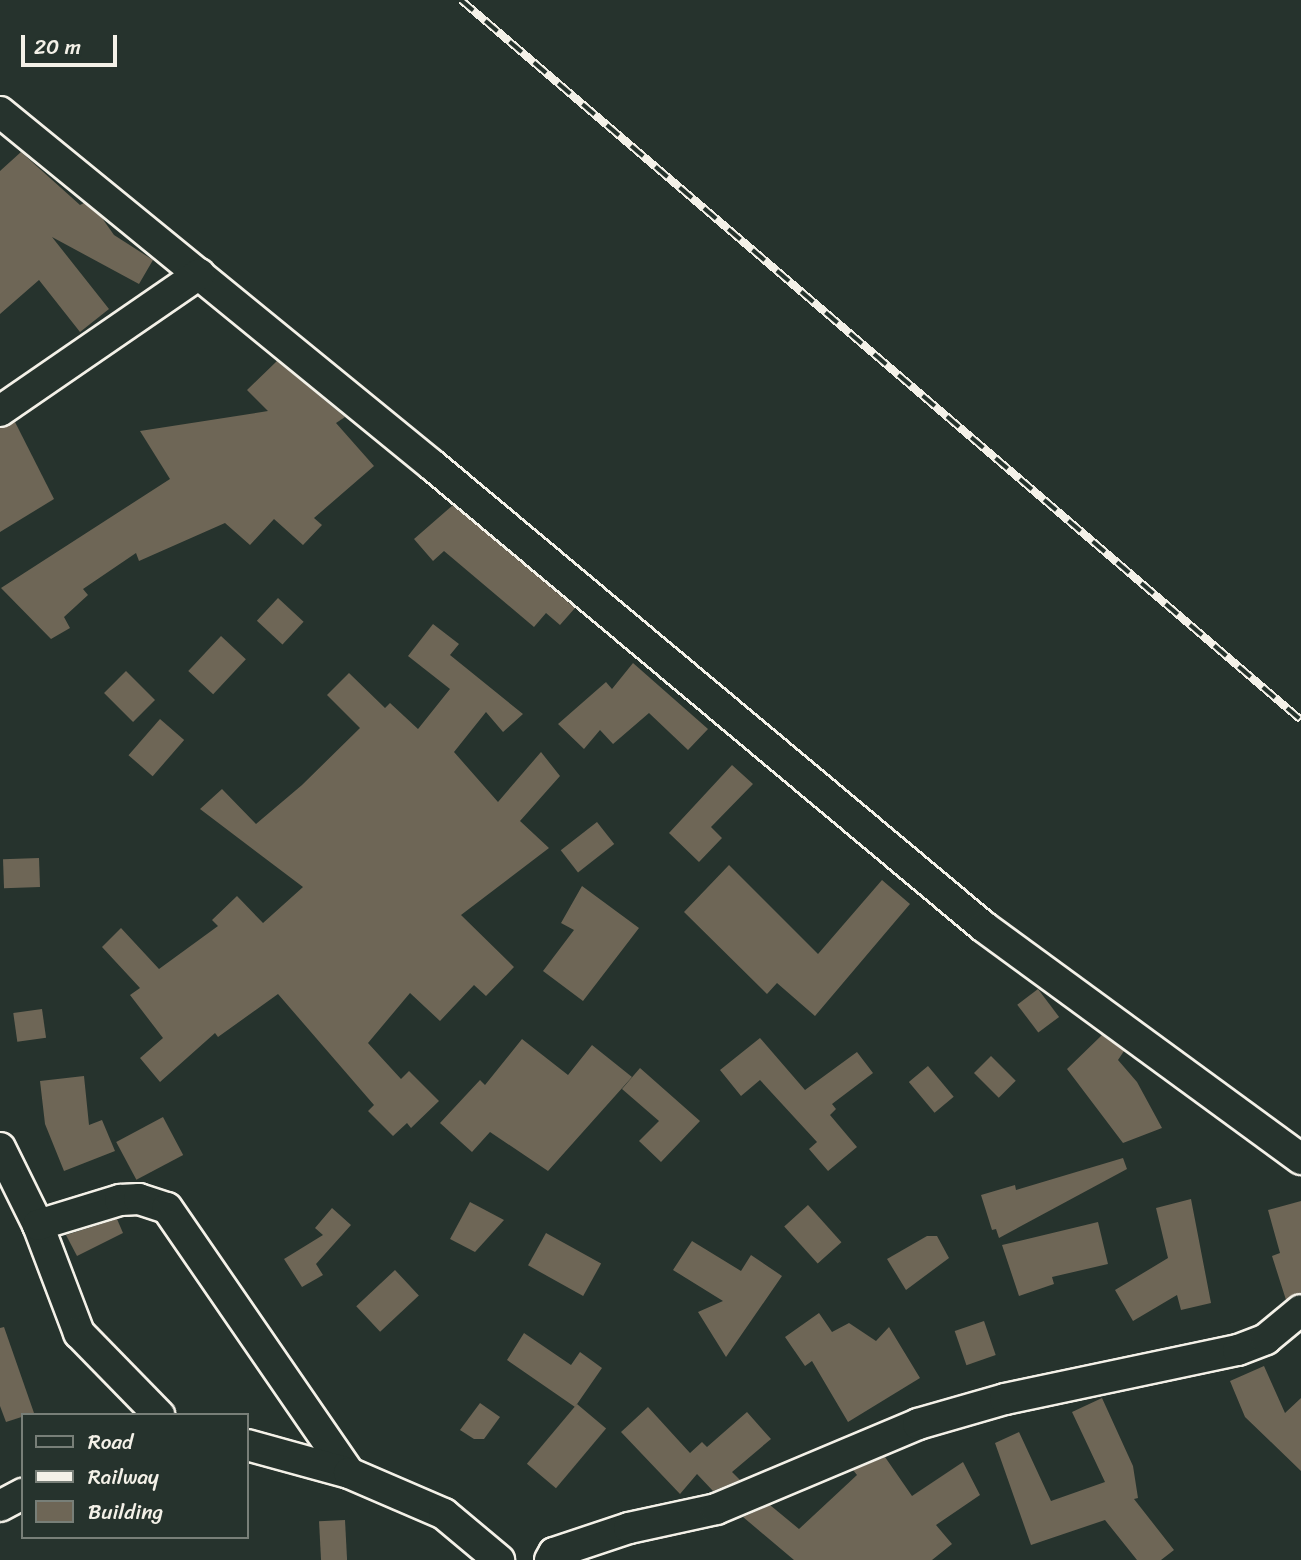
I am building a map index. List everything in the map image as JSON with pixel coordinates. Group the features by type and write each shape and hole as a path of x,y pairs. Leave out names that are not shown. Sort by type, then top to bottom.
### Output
{"street":[{"path":"0,113 199,274 984,928 1301,1159"},
{"path":"0,411 199,274"},
{"path":"0,1149 38,1225 79,1333 157,1413"},
{"path":"38,1225 120,1200 139,1199 167,1208 349,1473"},
{"path":"550,1560 555,1553 629,1528 716,1509 918,1424 1005,1399 1238,1350 1266,1339 1301,1310"},
{"path":"248,1445 349,1473 444,1514 499,1560"},
{"path":"0,1506 21,1495"}],"building":[{"path":"21,152 80,205 84,203 102,218 114,235 153,260 139,284 52,237 109,309 80,332 39,280 0,314 0,171"},
{"path":"277,361 345,417 336,423 374,466 314,518 322,525 303,545 274,519 250,545 225,523 139,561 136,553 83,589 88,595 64,617 70,628 51,639 1,588 170,479 140,431 268,411 247,390"},
{"path":"15,422 54,499 0,532 0,428"},
{"path":"453,505 575,608 560,625 546,613 534,627 444,551 433,561 414,539"},
{"path":"278,598 304,622 282,645 257,621"},
{"path":"433,624 459,644 450,655 523,714 503,732 486,712 454,752 498,802 541,752 560,776 520,821 549,848 461,915 514,967 486,996 474,985 440,1021 410,993 368,1043 401,1079 409,1071 439,1101 411,1128 407,1123 393,1136 368,1111 374,1105 278,994 218,1037 215,1033 160,1082 140,1058 163,1038 130,995 140,988 102,947 121,928 159,969 218,926 212,920 237,896 263,923 303,887 200,809 222,789 256,824 302,785 360,728 327,695 349,673 385,708 390,703 418,729 450,689 408,656"},
{"path":"221,636 246,659 213,694 188,671"},
{"path":"633,663 708,729 688,750 649,713 613,744 600,730 584,749 558,724 606,682 612,689"},
{"path":"126,671 155,700 133,722 104,693"},
{"path":"160,719 184,740 153,776 129,755"},
{"path":"732,765 753,784 711,827 722,838 699,862 669,833"},
{"path":"597,822 614,844 578,872 561,850"},
{"path":"39,858 40,887 4,888 3,859"},
{"path":"729,865 818,954 882,880 910,904 815,1016 777,983 767,994 684,912"},
{"path":"582,886 639,928 583,1001 543,971 574,930 561,923"},
{"path":"1038,989 1059,1017 1038,1033 1017,1005"},
{"path":"42,1009 46,1038 17,1042 13,1013"},
{"path":"1102,1035 1124,1051 1118,1060 1137,1082 1162,1128 1123,1143 1067,1069"},
{"path":"760,1038 805,1090 857,1052 873,1073 832,1104 836,1109 830,1115 857,1147 828,1171 809,1149 817,1142 760,1080 741,1096 720,1070"},
{"path":"522,1039 568,1075 592,1045 632,1077 548,1171 490,1132 472,1152 440,1123 480,1080 485,1085"},
{"path":"991,1056 1016,1081 999,1098 974,1073"},
{"path":"928,1066 954,1097 935,1113 909,1082"},
{"path":"640,1068 700,1121 661,1162 639,1141 659,1121 622,1089"},
{"path":"84,1076 89,1125 102,1120 115,1151 64,1171 45,1124 40,1081"},
{"path":"163,1117 183,1155 136,1180 116,1142"},
{"path":"1123,1158 1127,1169 999,1238 996,1229 992,1230 981,1195 1015,1185 1016,1190"},
{"path":"1191,1199 1211,1303 1181,1310 1177,1295 1133,1321 1115,1290 1168,1258 1156,1208"},
{"path":"1301,1201 1301,1293 1286,1300 1272,1256 1280,1253 1268,1210"},
{"path":"470,1202 504,1220 475,1252 450,1239"},
{"path":"808,1205 841,1242 818,1264 784,1226"},
{"path":"332,1208 351,1225 316,1264 323,1275 302,1287 284,1259 323,1235 315,1228"},
{"path":"117,1219 123,1233 77,1256 66,1235"},
{"path":"1098,1222 1108,1264 1052,1277 1054,1284 1019,1296 1002,1245"},
{"path":"546,1233 601,1264 583,1296 528,1265"},
{"path":"927,1236 937,1236 949,1258 906,1290 887,1259"},
{"path":"692,1241 741,1271 751,1255 782,1276 726,1357 698,1312 723,1301 673,1270"},
{"path":"395,1270 419,1296 380,1332 356,1306"},
{"path":"819,1313 832,1332 849,1323 876,1341 889,1327 920,1378 848,1422 812,1361 805,1366 785,1337"},
{"path":"984,1321 996,1355 966,1365 955,1331"},
{"path":"4,1327 34,1413 21,1413 21,1417 6,1422 0,1406 0,1328"},
{"path":"524,1333 571,1365 580,1352 602,1368 575,1407 507,1360"},
{"path":"1264,1366 1285,1413 1301,1398 1301,1471 1245,1417 1230,1381"},
{"path":"1102,1398 1133,1466 1138,1498 1134,1499 1174,1550 1161,1560 1137,1560 1105,1520 1031,1545 995,1443 1019,1432 1051,1501 1105,1482 1072,1412"},
{"path":"480,1403 500,1417 484,1439 474,1439 460,1430"},
{"path":"577,1404 606,1428 556,1488 527,1464"},
{"path":"648,1407 690,1453 702,1442 707,1447 747,1412 771,1439 732,1472 740,1480 713,1491 697,1474 680,1494 621,1432"},
{"path":"885,1457 912,1496 963,1462 980,1495 936,1525 952,1544 932,1560 794,1560 743,1517 770,1505 799,1529 857,1475 853,1470"},
{"path":"345,1520 347,1560 321,1560 319,1521"}],"railway":[{"path":"461,0 1301,720"}]}
